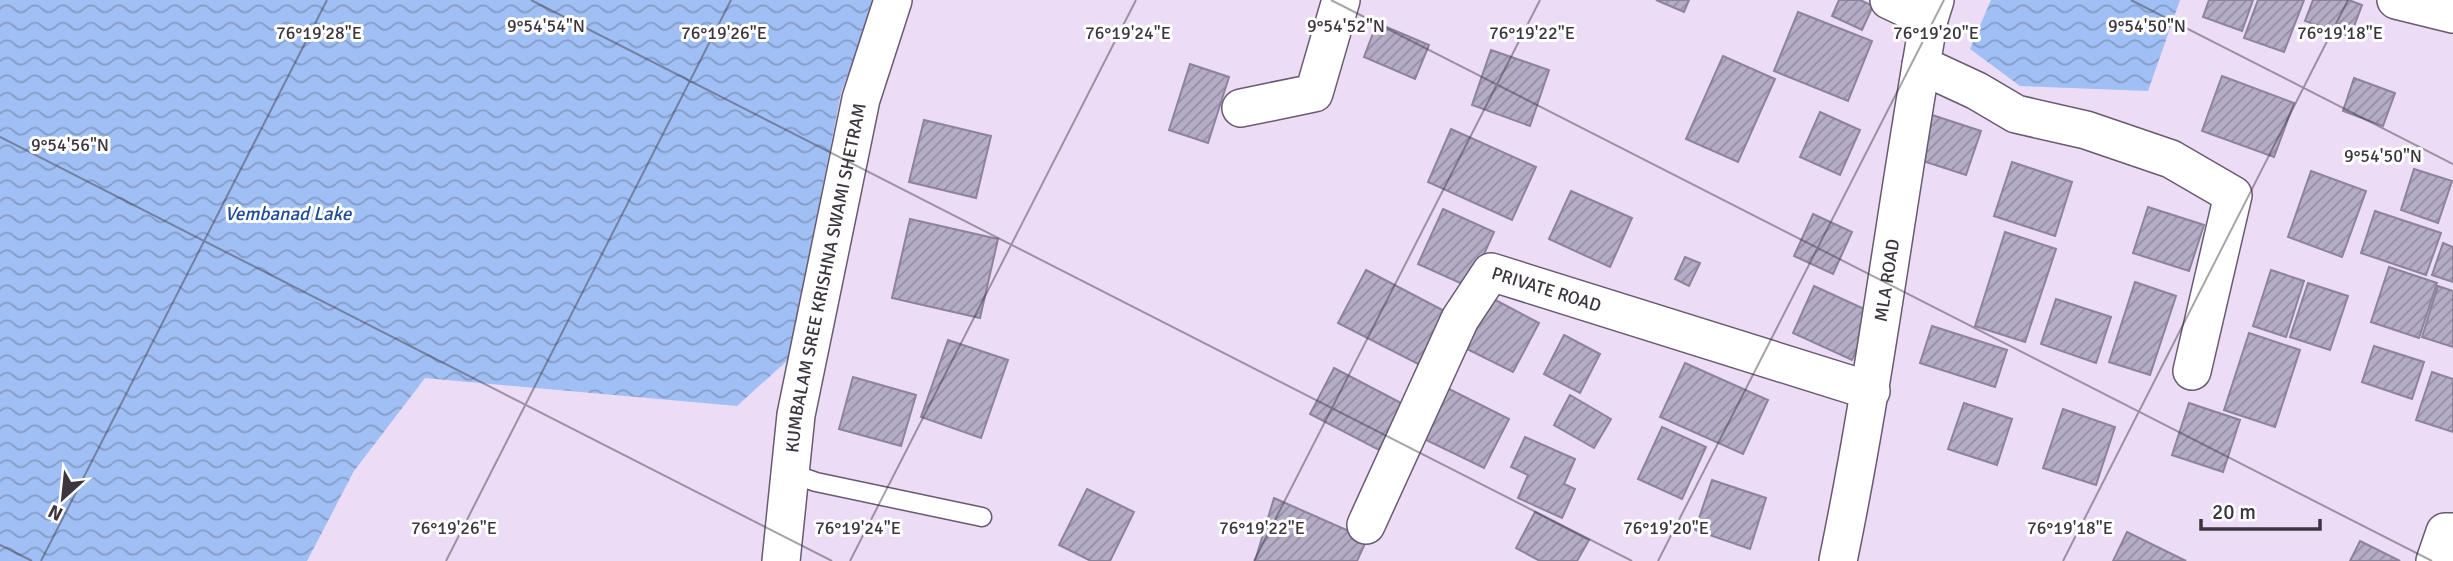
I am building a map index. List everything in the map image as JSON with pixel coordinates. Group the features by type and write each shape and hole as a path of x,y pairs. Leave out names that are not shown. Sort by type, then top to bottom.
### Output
{"street":[{"name":"KUMBALAM SREE KRISHNA SWAMI SHETRAM","path":"781,561 796,415 861,99 893,0"},
{"path":"1241,108 1314,93 1340,0"},
{"path":"1889,0 1932,10"},
{"path":"2396,0 2453,14"},
{"name":"MLA ROAD","path":"1838,561 1871,391 1903,164 1932,10"},
{"path":"1920,65 1977,91 2015,114 2086,130 2171,159 2233,195 2192,371"},
{"name":"PRIVATE ROAD","path":"1366,525 1460,319 1491,272 1871,391"},
{"path":"2435,561 2445,532 2453,532"}],"lane":[{"path":"790,473 816,482 982,517"}],"water":[{"name":"Vembanad Lake","path":"0,0 876,0 841,93 789,359 737,406 425,378 354,471 307,561 0,561"},
{"path":"1991,0 2180,0 2148,91 2020,86 1970,49"}],"building":[{"path":"1656,0 1689,0 1684,12"},
{"path":"1839,0 1860,0 1873,6 1862,30 1832,16"},
{"path":"2209,0 2253,0 2242,31 2203,17"},
{"path":"2258,0 2304,0 2284,52 2244,38"},
{"path":"2313,0 2349,0 2362,5 2350,37 2305,21"},
{"path":"1798,12 1872,41 1848,101 1774,71"},
{"path":"1377,23 1429,45 1415,79 1364,57"},
{"path":"1491,50 1549,70 1530,126 1472,105"},
{"path":"1723,56 1775,79 1738,162 1686,139"},
{"path":"1190,64 1229,77 1208,143 1169,130"},
{"path":"2222,76 2294,103 2274,157 2202,131"},
{"path":"2354,78 2395,93 2383,126 2343,111"},
{"path":"1820,112 1860,130 1840,175 1800,157"},
{"path":"1926,113 1981,131 1966,175 1911,157"},
{"path":"924,120 991,136 976,198 909,182"},
{"path":"1451,129 1536,167 1512,220 1428,182"},
{"path":"2012,162 2072,182 2055,236 1994,216"},
{"path":"2414,169 2452,181 2438,223 2401,210"},
{"path":"2311,171 2366,191 2342,257 2288,237"},
{"path":"1571,191 1632,218 1610,267 1549,239"},
{"path":"2148,207 2204,225 2189,271 2133,253"},
{"path":"1443,209 1494,232 1469,287 1418,264"},
{"path":"2375,211 2441,233 2426,275 2361,253"},
{"path":"1813,214 1852,232 1833,274 1794,256"},
{"path":"910,219 998,239 980,318 892,298"},
{"path":"2005,232 2056,249 2025,342 1975,326"},
{"path":"2443,243 2453,247 2453,282 2432,275"},
{"path":"1685,257 1700,263 1689,286 1675,279"},
{"path":"2389,267 2437,283 2419,338 2371,322"},
{"path":"1366,270 1450,314 1422,366 1338,323"},
{"path":"2271,270 2304,281 2286,337 2253,326"},
{"path":"2135,282 2176,296 2150,375 2109,362"},
{"path":"2308,283 2348,296 2330,350 2290,337"},
{"path":"1814,286 1873,313 1852,360 1793,333"},
{"path":"2438,286 2453,291 2453,347 2422,337"},
{"path":"1486,295 1539,323 1513,372 1459,345"},
{"path":"2056,299 2111,317 2096,363 2041,344"},
{"path":"1932,326 2007,350 1995,387 1920,363"},
{"path":"2249,333 2300,350 2275,427 2224,410"},
{"path":"1564,335 1600,354 1580,393 1544,374"},
{"path":"948,340 1008,360 981,438 921,417"},
{"path":"2374,346 2424,362 2412,399 2362,382"},
{"path":"1685,363 1768,400 1743,454 1660,417"},
{"path":"1334,368 1403,404 1379,450 1310,414"},
{"path":"2432,372 2453,379 2453,432 2416,420"},
{"path":"853,377 916,395 901,446 839,429"},
{"path":"1445,387 1509,419 1484,468 1420,437"},
{"path":"1570,395 1611,419 1594,448 1554,425"},
{"path":"1964,403 2012,419 1997,465 1948,449"},
{"path":"2189,403 2240,420 2223,472 2172,455"},
{"path":"2063,409 2115,427 2096,485 2043,468"},
{"path":"1662,427 1706,447 1682,499 1638,479"},
{"path":"1525,437 1575,459 1564,484 1575,489 1562,518 1518,498 1528,475 1511,467"},
{"path":"1712,480 1766,498 1750,549 1695,530"},
{"path":"1087,489 1134,512 1110,561 1091,561 1059,545"},
{"path":"1274,498 1367,539 1357,561 1255,561"},
{"path":"1535,512 1589,540 1577,561 1540,561 1516,548"},
{"path":"2127,532 2186,561 2113,561"},
{"path":"2360,541 2400,561 2350,561"}]}
